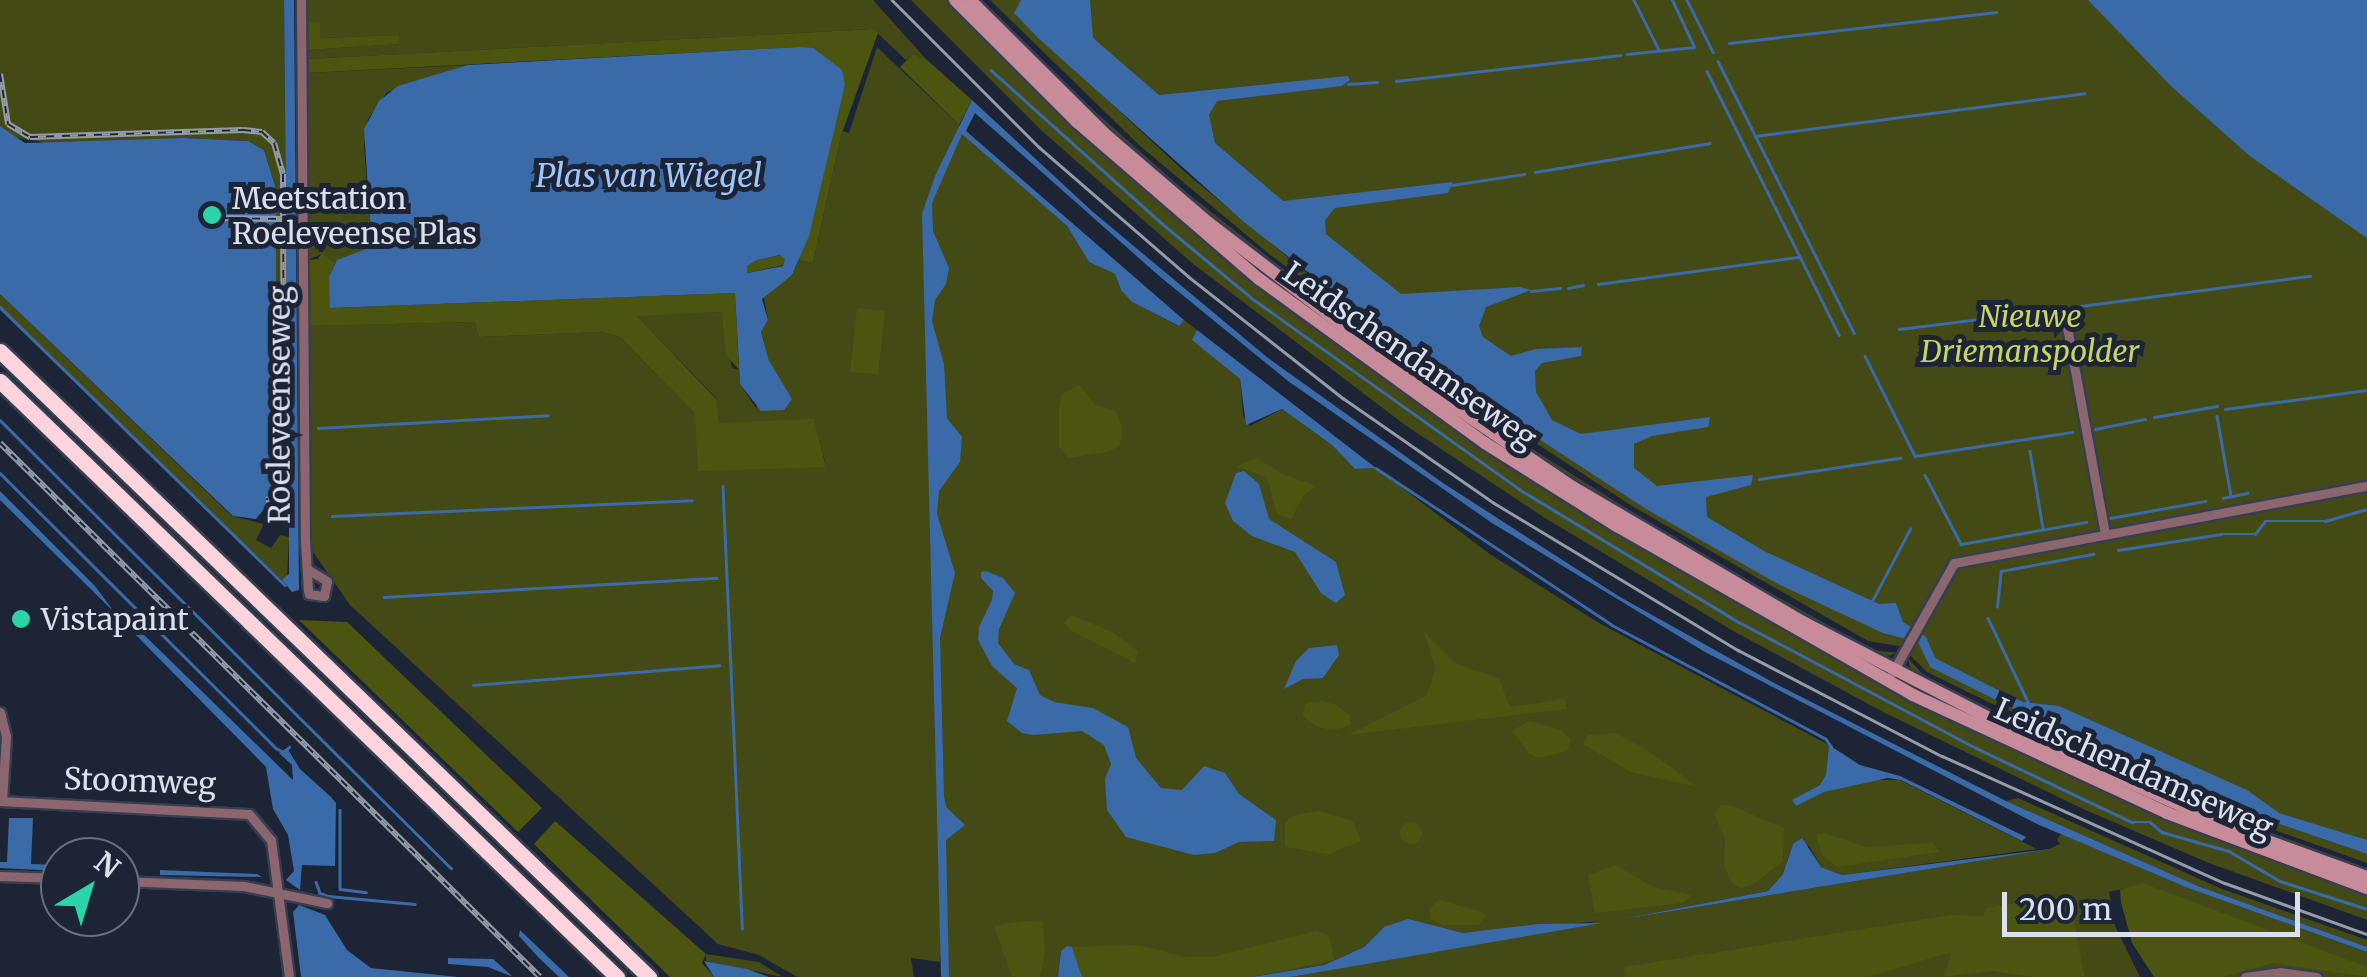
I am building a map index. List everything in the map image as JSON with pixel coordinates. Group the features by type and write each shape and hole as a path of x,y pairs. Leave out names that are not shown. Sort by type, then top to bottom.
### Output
{"highway":[{"path":"0,351 649,977"},
{"path":"0,381 617,977"}],"main road":[{"name":"Leidschendamseweg","path":"955,0 1155,193 1347,345 1485,443 1617,526 1890,676 2167,814 2367,888"},
{"name":"Leidschendamseweg","path":"970,0 1106,135 1197,213 1409,376 1571,486 1890,676 2136,788 2367,877"}],"street":[{"name":"Roeleveenseweg","path":"301,0 307,569"},
{"path":"2065,316 2105,533"},
{"path":"1890,676 1954,563 2367,486"},
{"path":"0,712 6,736 1,801"},
{"name":"Stoomweg","path":"1,801 249,814 271,840 290,977"},
{"path":"0,876 40,877"},
{"path":"140,882 244,886 328,903"},
{"path":"2245,977 2280,972 2316,977"}],"green space":[{"path":"0,0 284,0 289,510 271,495 276,465 276,189 264,150 248,141 184,138 55,144 12,137 0,126"},
{"path":"306,0 873,0 926,59 913,54 906,60 873,29 307,59 307,50 400,44 398,35 320,38 319,22 306,22"},
{"path":"911,0 951,0 1043,95 1164,206 1347,351 1474,443 1603,524 1884,684 2169,817 2367,892 2367,920 2209,863 2083,809 1885,713 1735,632 1545,518 1405,425 1192,263 1041,130"},
{"path":"974,0 980,0 1084,102 1186,192 1368,336 1508,434 1691,549 1873,650 1897,653 1880,658 1641,526 1441,390 1412,375 1263,263 1127,149"},
{"name":"Nieuwe Driemanspolder","path":"990,0 2367,0 2367,850 2246,806 1926,663 2111,755 2250,814 2367,854 2367,863 2247,820 2062,738 1927,672 1909,654 1911,648 1868,641 1632,506 1438,379 1269,254 1139,145","holes":["1015,14 1627,485 1821,603 1646,509 1358,315 1187,174"]},
{"path":"306,22 320,22 320,38 399,35 400,44 307,50"},
{"path":"873,29 878,33 841,136 813,263 799,260 845,85 798,47 307,73 307,59"},
{"path":"877,47 959,125 965,136 1067,226 1089,262 1115,274 1121,290 1132,302 1178,326 1184,320 1197,330 1193,340 1240,379 1243,415 1250,426 1282,409 1332,445 1355,469 1376,468 1491,555 1599,623 1829,745 1826,774 1820,785 1793,800 1870,780 1900,780 2037,849 1842,875 1821,867 1809,846 1793,844 1783,874 1768,891 1619,920 2049,849 2060,844 2057,840 2061,834 2188,888 2367,952 2367,977 2156,977 2122,889 2109,892 2116,928 2140,977 2085,977 2068,894 2038,900 2046,977 1291,977 1601,921 1463,933 1384,927 1364,947 1323,965 1252,977 1082,977 1072,948 1061,951 1058,977 948,977 940,954 940,962 911,958 914,977 797,977 759,955 718,944 350,605 311,549 309,326 475,322 478,337 601,332 620,337 695,414 719,424 717,399 636,315 722,312 732,368 739,370 740,384 756,408 769,362 761,332 768,320 763,294 792,275 799,260 813,263 841,136 843,131 849,133","holes":["814,420 826,466 720,424"]},
{"path":"913,54 926,59 972,100 959,125 900,67"},
{"path":"468,65 387,92 368,119 364,146 370,220 385,233 385,245 335,263 322,254 308,260 307,73"},
{"path":"322,253 335,263 329,276 331,308 735,293 739,370 726,355 722,312 637,316 717,400 719,423 814,419 826,467 698,471 695,414 620,337 601,332 478,337 475,322 309,326 308,260 318,259"},
{"path":"781,255 786,259 783,265 747,273 747,266 757,260"},
{"path":"0,294 232,516 264,524 256,540 271,548 280,535 289,537 287,579 282,580 199,503 0,310"},
{"path":"857,308 885,311 878,375 850,372"},
{"path":"1080,385 1094,404 1116,412 1123,432 1119,446 1108,452 1067,458 1059,446 1059,407 1062,394"},
{"path":"1256,458 1282,474 1317,486 1303,496 1291,519 1277,514 1267,477 1237,467"},
{"path":"1071,615 1112,632 1138,651 1135,663 1073,632 1064,623"},
{"path":"299,620 347,622 542,808 518,832"},
{"path":"1424,632 1456,664 1499,678 1510,707 1564,699 1567,709 1348,735 1426,696 1436,669"},
{"path":"1908,658 1924,676 2060,743 2217,813 2367,868 2367,874 2293,849 2059,749 1911,672"},
{"path":"1322,701 1337,705 1349,715 1351,725 1334,730 1317,727 1302,715 1306,703"},
{"path":"1529,721 1561,730 1571,739 1567,751 1538,758 1529,753 1512,731"},
{"path":"1616,733 1698,787 1631,772 1583,744 1588,735"},
{"path":"2018,798 2222,889 2367,940 2367,947 2198,886 2006,801"},
{"path":"1721,805 1784,828 1783,861 1752,885 1741,888 1732,883 1724,866 1725,839 1714,814"},
{"path":"1319,811 1353,821 1361,841 1329,854 1285,847 1285,822 1295,815"},
{"path":"555,821 706,954 702,963 714,977 670,977 534,844"},
{"path":"1407,822 1415,822 1422,833 1415,844 1407,844 1400,837 1400,829"},
{"path":"1824,833 1866,847 1933,843 1939,852 1838,867 1822,855 1816,835"},
{"path":"1616,865 1653,887 1692,895 1682,903 1595,913 1588,875"},
{"path":"2142,883 2367,967 2367,977 2273,963 2223,977 2154,977 2132,943 2121,902 2120,890"},
{"path":"2069,894 2085,977 2032,977 1993,971 1944,977 1951,952 1868,977 1626,977 1624,967 1951,915 1983,916 1987,908"},
{"path":"1439,900 1486,915 1479,925 1443,925 1431,919 1429,909"},
{"path":"1043,922 1045,953 1040,977 1012,977 994,926"},
{"path":"1317,931 1329,936 1334,960 1252,977 1082,977 1072,947 1138,945 1185,957 1213,957"},
{"path":"706,954 759,962 783,977 706,961"}],"water":[{"path":"284,0 294,0 299,590 292,592 282,580 289,574"},
{"path":"1021,0 1090,0 1093,38 1159,95 1348,76 1350,80 1342,86 1217,101 1209,115 1215,143 1283,201 1453,182 1448,193 1335,208 1325,220 1326,234 1401,294 1520,287 1531,290 1486,307 1479,326 1483,337 1511,356 1536,349 1582,347 1581,356 1542,363 1535,371 1536,392 1552,420 1581,434 1710,417 1708,427 1652,436 1634,444 1634,468 1657,486 1753,475 1751,485 1706,497 1707,517 1764,551 1879,604 1896,603 1903,622 1926,637 1935,658 2023,702 2059,706 2247,790 2279,813 2367,840 2367,854 2250,814 2028,716 1930,667 1918,642 1883,633 1778,584 1646,509 1432,369 1244,222 1037,37 1014,13"},
{"path":"2088,0 2367,0 2367,238 2251,157 2172,87"},
{"name":"Plas van Wiegel","path":"798,47 813,48 842,70 845,85 809,236 792,275 762,299 768,320 761,332 769,361 792,399 784,410 761,411 740,384 735,293 330,308 329,276 337,260 388,241 370,220 364,129 379,101 398,86 468,65","holes":["780,255 785,259 783,266 747,273 747,266 757,260"]},
{"path":"972,100 1093,212 1268,358 1443,483 1620,597 1774,683 2006,801 2198,886 2367,947 2367,952 2188,888 2037,824 1705,652 1492,523 1288,381 1158,275 975,113 966,131 1184,320 1179,326 1132,302 1121,290 1115,274 1089,262 1067,226 962,134 932,203 933,231 949,268 946,284 935,300 932,321 944,364 947,418 962,437 960,462 939,491 937,514 955,573 940,638 944,796 946,807 965,825 946,840 949,977 941,977 922,214 935,176"},
{"path":"0,126 25,143 184,138 248,141 264,150 276,189 276,482 269,503 256,519 233,516 0,294"},
{"path":"1197,330 1376,468 1355,469 1332,445 1282,409 1246,425 1240,379 1192,340"},
{"path":"1244,471 1259,484 1269,519 1336,562 1345,595 1336,603 1321,593 1295,552 1252,536 1233,521 1225,503 1236,473"},
{"path":"0,491 95,586 115,613 0,500"},
{"path":"981,572 1003,578 1015,593 999,629 998,643 1014,664 1029,670 1040,695 1054,702 1093,708 1128,727 1136,758 1161,788 1182,790 1204,766 1225,773 1239,794 1276,820 1274,841 1239,842 1215,853 1194,855 1126,837 1107,810 1105,779 1111,764 1104,745 1082,731 1033,735 1022,733 1007,721 1017,688 992,666 978,640 979,627 992,600 993,591 981,578"},
{"path":"138,629 293,780 292,765 279,753 287,748 300,769 336,803 335,866 302,865 300,890 286,880 294,871 288,835 273,809 266,767 133,632"},
{"path":"1337,645 1339,655 1323,678 1303,679 1284,689 1296,661 1309,648"},
{"path":"1829,745 1860,765 1900,776 2026,837 2022,841 1901,780 1888,778 1824,792 1796,806 1792,800 1820,785 1826,774"},
{"path":"9,818 33,818 31,864 40,864 40,870 0,868 0,862 7,862"},
{"path":"1802,838 1821,867 1842,875 2050,849 1618,920 1768,891 1783,874 1793,844"},
{"path":"160,870 257,874 262,877 160,875"},
{"path":"299,905 325,915 347,950 371,968 458,977 301,977 293,912"},
{"path":"1408,919 1463,933 1538,924 1602,923 1291,977 1252,977 1324,965 1364,947 1384,927"},
{"path":"520,930 569,977 559,977 539,958 519,936"},
{"path":"1072,947 1082,977 1058,977 1061,951"},
{"path":"448,958 493,959 513,977 488,967 448,964"},
{"path":"704,961 747,969 769,977 714,977"}],"waterway":[{"path":"1634,0 1659,50"},
{"path":"1627,54 1694,47 1672,0"},
{"path":"1687,0 1713,52"},
{"path":"1729,43 1996,12"},
{"path":"1396,81 1620,55"},
{"path":"1718,61 1854,333"},
{"path":"991,70 1159,221 1253,299 1519,489 1739,622 1976,748 2132,822 2150,822 2162,832 2229,851 2280,881 2367,909"},
{"path":"1707,71 1839,335"},
{"path":"1348,84 1377,82"},
{"path":"1755,136 2084,93"},
{"path":"1535,172 1710,143"},
{"path":"1452,185 1524,174"},
{"path":"1598,284 1798,257"},
{"path":"2073,307 2310,276"},
{"path":"1568,288 1583,285"},
{"path":"1531,291 1560,288"},
{"path":"0,307 285,585"},
{"path":"1899,329 2052,310"},
{"path":"1865,356 1915,456 2072,432"},
{"path":"2225,409 2367,390"},
{"path":"2154,417 2217,406"},
{"path":"318,428 548,415"},
{"path":"2217,416 2231,496"},
{"path":"2095,429 2145,419"},
{"path":"0,420 451,868"},
{"path":"2030,451 2043,528"},
{"path":"1759,479 1900,458"},
{"path":"1376,468 1612,625 1826,739 1831,746"},
{"path":"0,473 276,748 284,752 289,747"},
{"path":"1925,475 1961,544 2086,522"},
{"path":"723,486 742,929"},
{"path":"2223,498 2247,493"},
{"path":"332,516 692,500"},
{"path":"2110,518 2205,501"},
{"path":"2118,550 2221,534 2255,534 2265,521 2325,521 2367,509"},
{"path":"1871,603 1910,529"},
{"path":"1997,607 2001,571 2093,554"},
{"path":"384,597 716,578"},
{"path":"1988,618 2028,702"},
{"path":"473,685 719,665"},
{"path":"340,810 340,889 366,892"},
{"path":"316,882 320,893 328,896 415,904"}],"tram line":[{"path":"892,0 1039,147 1189,277 1343,398 1494,503 1738,650 1942,756 2225,883 2367,934"}],"railway":[{"path":"0,74 8,124 30,137 243,130 262,132 274,143 283,174 284,501 266,499"},
{"path":"220,218 283,219"},
{"path":"0,443 540,977"}],"place":[{"name":"Meetstation Roeleveense Plas","path":"212,215"},
{"name":"Vistapaint","path":"21,619"}]}
